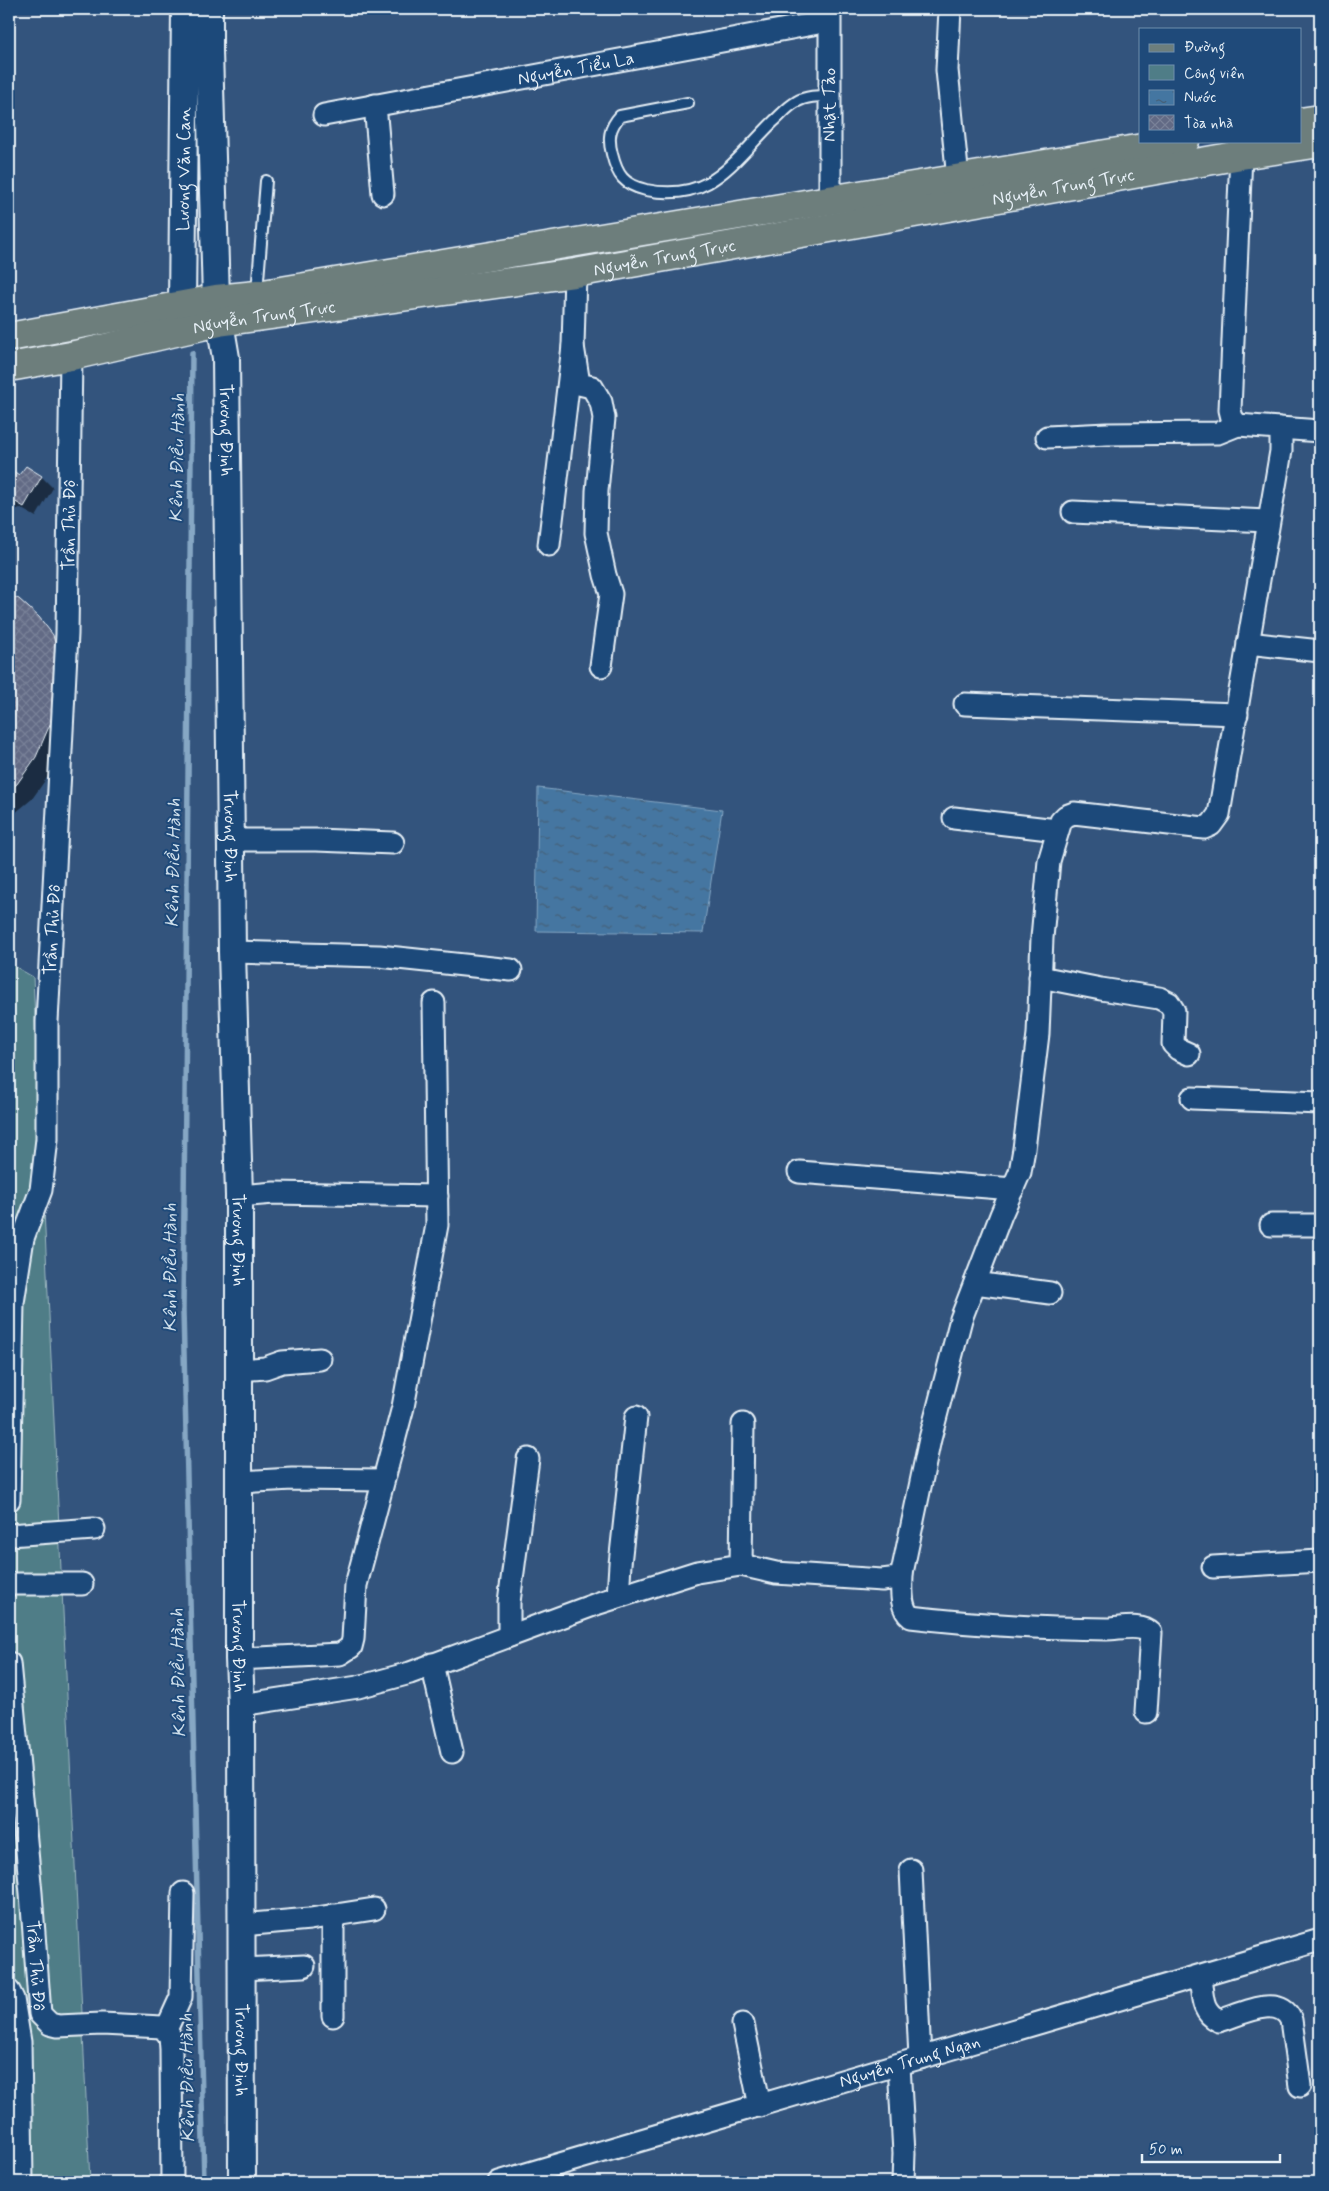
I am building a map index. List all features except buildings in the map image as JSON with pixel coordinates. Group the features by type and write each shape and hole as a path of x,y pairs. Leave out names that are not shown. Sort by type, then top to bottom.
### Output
{"main road":[{"path":"1302,122 1320,119"},
{"name":"Nguyễn Trung Trực","path":"218,310 257,295 1178,142"},
{"name":"Nguyễn Trung Trực","path":"9,367 71,356 183,318 218,310 575,273 1241,155 1320,143"},
{"path":"830,200 832,228"},
{"name":"Nguyễn Trung Trực","path":"9,337 183,318"}],"street":[{"path":"950,9 946,70 958,179"},
{"name":"Nhật Tảo","path":"829,15 830,200"},
{"name":"Nguyễn Tiểu La","path":"324,115 829,15"},
{"name":"Lương Văn Can","path":"197,16 218,310"},
{"name":"Lương Văn Can","path":"183,318 197,16"},
{"path":"375,105 383,194"},
{"path":"1238,425 1232,418 1230,410 1241,155"},
{"path":"549,545 573,346 575,273"},
{"name":"Trương Định","path":"218,310 226,358 232,952 240,1196 239,1659 241,1705 242,2182"},
{"path":"573,346 579,384 592,387 601,402 604,418 597,491 596,533 605,576 611,594 601,666"},
{"name":"Trần Thủ Độ","path":"9,1500 13,1303 23,1238 41,1190 47,1140 47,1022 67,634 71,356"},
{"path":"1047,437 1107,434 1218,433 1238,425 1320,431"},
{"path":"1146,1712 1151,1633 1148,1630 1143,1628 1108,1629 1023,1626 911,1617 905,1613 903,1605 902,1573 947,1367 961,1319 1020,1172 1038,1034 1046,893 1056,830 1066,816 1074,813 1204,828 1211,825 1219,814 1281,451 1282,435 1279,428"},
{"path":"1073,512 1268,521"},
{"path":"1248,643 1320,651"},
{"path":"965,704 1237,714"},
{"path":"954,818 1056,830"},
{"path":"231,840 316,840 393,843"},
{"path":"232,952 379,956 511,970"},
{"path":"1040,977 1160,998 1169,1003 1174,1010 1174,1044 1178,1050 1189,1054"},
{"path":"239,1659 340,1654 351,1647 354,1631 356,1585 402,1407 437,1225 434,1003"},
{"path":"1192,1098 1320,1102"},
{"path":"798,1172 1013,1189"},
{"path":"240,1196 274,1193 437,1196"},
{"path":"1271,1225 1320,1225"},
{"path":"975,1283 1050,1293"},
{"path":"240,1370 265,1368 282,1362 320,1359"},
{"path":"618,1597 636,1417"},
{"path":"741,1565 743,1424"},
{"path":"509,1636 509,1602 528,1459"},
{"path":"240,1482 292,1479 383,1480"},
{"path":"9,1535 94,1529"},
{"path":"1213,1567 1320,1561"},
{"path":"241,1705 358,1687 410,1673 618,1597 697,1572 741,1565 776,1573 882,1580 898,1578 902,1573"},
{"path":"9,1584 82,1584"},
{"name":"Trần Thủ Độ","path":"9,1663 40,2014 50,2024 58,2026 102,2024 156,2026 166,2030"},
{"path":"432,1664 452,1752"},
{"path":"911,1870 920,2058"},
{"path":"172,2182 170,2036 166,2030 181,1997 184,1893"},
{"path":"241,1925 333,1916 374,1909"},
{"path":"333,1916 333,2016"},
{"name":"Nguyễn Trung Ngạn","path":"499,2182 1320,1940"},
{"path":"241,1969 304,1966"},
{"path":"1200,1976 1205,2010 1210,2017 1219,2021 1260,2008 1278,2006 1288,2013 1291,2020 1300,2086"},
{"path":"9,1991 13,1999 20,2042 22,2182"},
{"path":"743,2024 760,2106"},
{"path":"899,2065 904,2154 903,2182"}],"lane":[{"path":"688,103 620,116 614,122 610,130 610,146 616,171 627,183 660,193 683,191 707,185 723,175 761,134 796,102 807,97 829,96"},
{"path":"257,295 266,181"}],"green space":[{"path":"9,963 33,977 90,2182 9,2182"}],"water":[{"path":"538,788 722,810 703,933 536,931"}],"waterway":[{"name":"Kênh Điều Hành","path":"192,353 183,1310 204,2182"}]}
